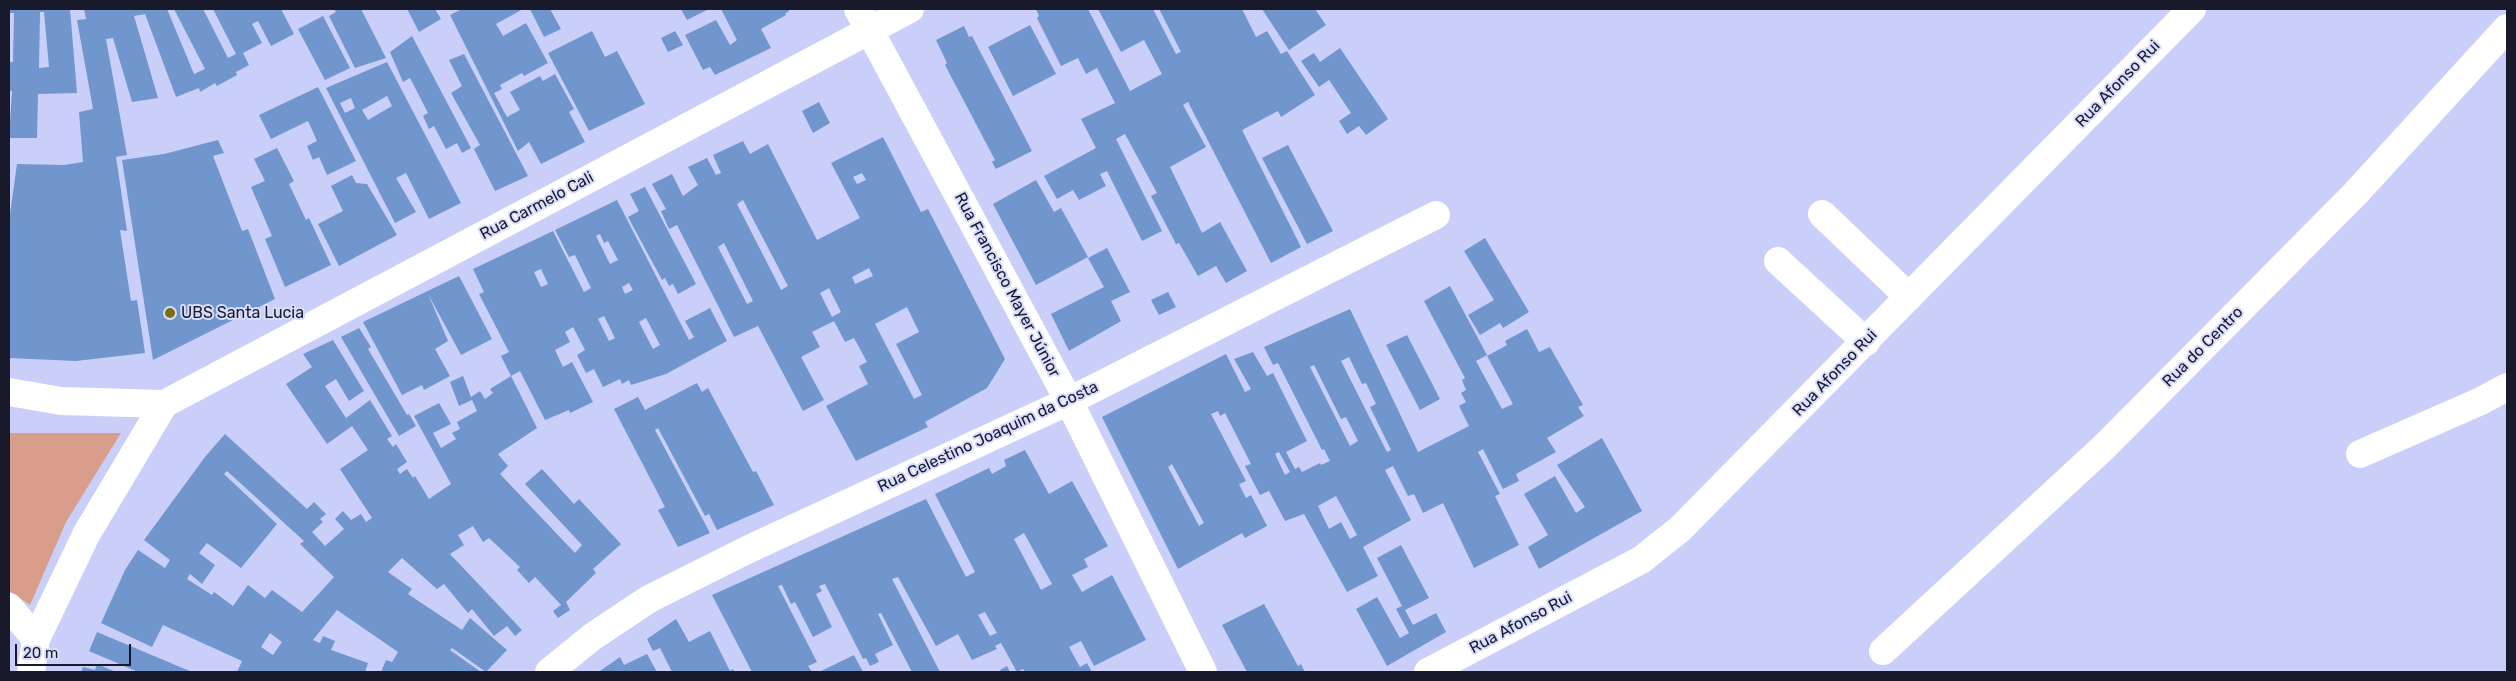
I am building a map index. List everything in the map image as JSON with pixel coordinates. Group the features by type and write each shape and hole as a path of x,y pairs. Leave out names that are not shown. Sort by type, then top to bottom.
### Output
{"street":[{"name":"Rua Carmelo Cali","path":"164,404 864,19 910,9"},
{"name":"Rua Afonso Rui","path":"1428,672 1641,560 1680,529 1711,500 2192,9"},
{"name":"Rua Francisco Mayer Júnior","path":"864,19 1069,401 1203,672"},
{"name":"Rua do Centro","path":"1883,651 2104,447 2355,194 2507,28"},
{"path":"1822,214 1909,297"},
{"name":"Rua Celestino Joaquim da Costa","path":"549,672 592,637 649,599 749,549 1069,401 1436,215"},
{"path":"1778,261 1866,342"},
{"path":"2360,454 2481,401 2507,386"},
{"path":"9,392 61,402 164,404 87,533 36,639 32,672"},
{"path":"9,607 36,639"}],"shaded area":[{"path":"9,433 121,433 66,522 30,605 9,591"}],"building":[{"path":"9,9 70,9 77,93 38,94 37,138 9,138 12,91 9,91 9,62 13,62 14,13 9,13","holes":["40,12 44,12 49,67 39,68"]},
{"path":"84,9 167,9 194,74 205,69 174,9 203,9 228,58 236,54 213,9 281,9 294,34 271,46 258,21 252,24 262,43 243,53 249,65 236,72 237,75 217,86 215,83 200,92 199,88 176,97 145,14 134,16 158,98 132,102 113,38 106,39 127,155 116,157 127,231 120,230 131,301 137,300 145,353 76,361 9,358 9,221 17,164 64,165 83,162 79,112 93,109 77,20 86,19"},
{"path":"334,9 361,9 386,58 355,68 329,16 336,12"},
{"path":"407,9 435,9 441,19 419,32"},
{"path":"462,9 523,9 496,24 503,36 526,23 548,63 524,76 522,73 500,85 502,89 494,93 507,117 520,110 510,92 540,76 543,81 555,74 574,109 569,112 585,142 541,164 529,142 518,151 450,15"},
{"path":"530,9 550,9 561,29 544,37"},
{"path":"681,9 709,9 687,20"},
{"path":"721,9 788,9 789,11 786,15 761,29 771,48 715,75 710,67 703,70 685,35 716,20 730,45 737,40"},
{"path":"1036,9 1088,9 1130,91 1162,74 1144,40 1121,52 1098,9 1153,9 1176,54 1181,52 1159,9 1242,9 1256,37 1267,31 1281,54 1287,51 1315,95 1281,117 1278,111 1242,130 1301,247 1271,263 1188,102 1183,105 1206,147 1170,167 1202,233 1220,222 1247,271 1226,283 1216,266 1198,276 1179,243 1176,244 1151,196 1157,193 1125,134 1116,139 1162,231 1142,241 1107,171 1100,174 1106,186 1079,200 1073,190 1057,199 1044,176 1096,148 1081,119 1115,103 1097,68 1086,74 1078,58 1061,66 1037,18 1039,16"},
{"path":"1262,9 1315,9 1326,25 1289,50"},
{"path":"323,16 350,68 325,80 298,29"},
{"path":"1030,25 1056,74 1013,96 988,47"},
{"path":"964,26 969,37 972,36 1032,151 996,169 992,162 995,160 945,65 947,63 936,40"},
{"path":"592,31 605,57 617,51 645,104 589,131 548,53"},
{"path":"675,31 683,45 668,52 661,38"},
{"path":"412,36 471,148 462,153 457,143 446,149 434,126 429,129 423,116 428,113 410,78 403,82 390,52"},
{"path":"1340,48 1388,119 1366,135 1359,126 1347,134 1339,121 1351,113 1329,80 1319,87 1301,61 1314,53 1320,62"},
{"path":"464,54 528,176 495,191 474,149 480,145 451,93 462,86 449,60"},
{"path":"387,62 461,203 429,219 406,173 396,178 416,212 395,223 326,88","holes":["387,96 392,106 368,120 362,110","351,98 355,108 345,113 340,103"]},
{"path":"318,87 356,161 327,175 319,157 313,160 307,146 317,141 308,121 271,139 259,115"},
{"path":"819,102 830,123 813,133 802,111"},
{"path":"883,137 921,212 928,209 1005,359 987,388 925,422 928,427 856,461 826,406 868,384 859,366 867,362 854,338 845,342 834,321 812,332 820,347 801,357 824,400 803,411 758,326 734,337 677,225 669,229 661,211 666,209 652,184 672,174 683,196 698,185 688,167 707,158 716,175 721,173 713,155 743,141 750,154 768,144 817,240 860,218 831,163","holes":["862,173 866,180 857,184 853,177","743,200 788,286 781,290 737,204","724,243 753,301 747,304 718,247","869,268 873,276 855,284 852,277","829,288 841,312 832,317 820,293","907,307 919,332 896,344 922,395 914,399 875,324"]},
{"path":"218,140 224,153 213,156 242,231 248,229 275,299 153,360 122,160 164,154"},
{"path":"1288,145 1333,231 1307,244 1262,158"},
{"path":"277,148 294,181 289,184 306,220 309,218 331,265 285,287 265,239 272,236 251,187 265,181 254,159"},
{"path":"352,175 356,183 367,184 397,235 339,266 318,224 343,211 331,186"},
{"path":"1036,180 1054,212 1061,208 1088,257 1036,285 993,204"},
{"path":"645,187 696,284 678,294 673,284 669,286 665,278 662,280 628,217 639,211 630,194"},
{"path":"617,200 689,340 694,337 685,321 710,308 727,341 666,374 631,385 629,380 622,384 620,379 603,387 594,369 586,373 577,355 585,350 573,327 565,332 570,342 555,350 563,367 572,362 593,402 570,413 569,410 545,420 520,371 511,376 501,356 509,352 479,294 484,292 473,269 553,231 584,292 591,288 575,255 569,257 555,230","holes":["600,234 604,243 608,241 618,260 610,264 596,236","541,269 548,284 541,287 534,272","629,283 633,290 625,294 622,287","604,316 615,338 609,341 598,319","646,318 660,345 653,349 639,322"]},
{"path":"1485,238 1529,312 1503,328 1500,323 1480,335 1468,315 1494,300 1464,251"},
{"path":"1107,248 1130,292 1111,301 1121,321 1069,351 1051,314 1104,287 1088,258"},
{"path":"459,276 492,339 461,355 428,294 448,341 435,349 450,376 424,390 422,385 402,395 363,322"},
{"path":"1450,286 1487,355 1476,361 1502,409 1513,404 1487,356 1507,345 1505,341 1527,329 1539,352 1550,347 1583,405 1578,407 1584,416 1547,438 1556,452 1516,474 1519,481 1503,489 1483,449 1478,452 1500,494 1495,496 1519,545 1474,568 1443,503 1423,513 1414,494 1408,496 1393,466 1385,470 1411,520 1363,547 1378,576 1347,592 1304,514 1285,521 1269,491 1260,495 1245,466 1251,464 1225,413 1220,416 1218,411 1211,414 1246,481 1239,484 1246,498 1251,495 1267,526 1245,538 1242,533 1178,569 1102,417 1226,354 1245,392 1251,389 1234,359 1253,352 1267,376 1273,373 1307,441 1286,452 1295,469 1299,467 1302,472 1320,463 1321,465 1330,461 1324,449 1322,450 1278,363 1273,365 1264,347 1350,309 1418,452 1469,426 1459,406 1466,402 1461,393 1466,390 1462,380 1465,378 1424,301","holes":["1349,357 1362,384 1366,383 1376,404 1370,407 1391,450 1387,452 1341,361","1314,365 1341,419 1346,417 1358,441 1350,446 1310,367","1279,452 1290,472 1285,475 1275,454","1172,464 1204,523 1199,526 1168,467","1336,496 1357,535 1350,539 1341,522 1329,529 1318,506"]},
{"path":"1168,292 1176,307 1159,315 1151,300"},
{"path":"359,328 371,347 368,349 407,415 409,414 416,426 399,436 341,337"},
{"path":"1407,335 1440,399 1420,410 1386,345"},
{"path":"333,340 364,391 349,401 336,379 325,386 346,418 370,400 392,436 387,439 393,447 396,444 407,462 397,469 400,474 407,469 413,478 415,476 429,499 451,484 414,416 439,403 451,424 433,433 441,448 456,439 452,433 460,429 457,422 477,411 472,400 459,406 450,382 463,376 471,397 480,391 485,399 493,393 490,389 511,376 537,428 498,454 508,466 500,474 575,553 582,545 525,484 542,469 574,504 579,499 621,544 593,569 596,573 566,602 570,610 558,618 553,611 561,605 535,577 529,583 517,570 520,567 489,538 483,542 473,526 458,535 464,545 450,554 522,630 515,636 507,626 494,636 472,609 468,613 444,584 437,589 402,558 388,572 412,589 408,594 462,630 470,618 507,650 486,672 452,648 450,650 481,672 381,672 386,660 392,662 398,652 337,610 313,640 320,643 323,636 335,641 331,650 368,663 365,672 237,672 242,661 163,625 152,647 101,623 125,570 138,550 165,568 170,560 144,540 205,457 225,434 307,509 314,502 326,514 320,519 323,522 312,532 325,546 344,529 335,519 343,511 351,520 361,514 366,522 372,518 340,469 368,450 352,426 327,444 286,384 312,367 303,354","holes":["227,471 304,541 300,544 334,577 302,612 272,590 265,598 248,585 233,606 214,592 212,595 187,579 190,574 202,584 215,565 199,553 207,543 241,568 277,524 224,474","270,633 282,642 273,655 261,647"]},
{"path":"697,383 702,392 708,388 753,472 756,471 774,505 717,530 709,514 705,516 658,428 655,430 710,533 678,547 658,510 665,507 614,409 638,397 645,410"},
{"path":"1602,438 1642,511 1539,569 1528,547 1548,535 1524,494 1555,476 1576,513 1585,507 1557,465"},
{"path":"1025,450 1049,494 1072,481 1108,546 1084,559 1088,567 1072,575 1082,592 1112,575 1146,640 1094,666 1081,641 1069,647 1080,667 1087,663 1092,672 1025,672 1023,669 1017,672 1001,643 995,646 997,649 972,660 958,634 936,646 898,577 892,579 940,672 912,672 881,613 878,614 893,645 875,654 879,662 870,666 866,658 863,659 825,584 819,586 822,591 816,594 832,627 813,637 795,602 791,604 782,585 778,586 817,662 808,666 812,672 752,672 712,595 926,499 966,577 975,572 935,494 989,468 992,474 1006,466 1004,460","holes":["1024,533 1052,584 1041,590 1014,539","985,612 997,633 990,636 978,615"]},
{"path":"1401,545 1429,598 1405,610 1413,625 1436,613 1446,632 1387,666 1356,609 1377,597 1400,638 1409,633 1396,609 1402,606 1377,558"},
{"path":"1264,604 1298,666 1301,664 1305,672 1247,672 1222,625"},
{"path":"676,619 689,642 710,631 730,671 733,669 734,672 672,672 660,648 653,651 647,639"},
{"path":"97,632 192,672 138,672 89,651"},
{"path":"647,654 657,672 600,671 620,657 624,665"},
{"path":"854,655 863,672 819,672"},
{"path":"97,664 116,672 81,672 83,667 95,670"},
{"path":"1007,666 1010,672 1001,672 1000,670"}],"place":[{"name":"UBS Santa Lucia","path":"170,313"}]}
